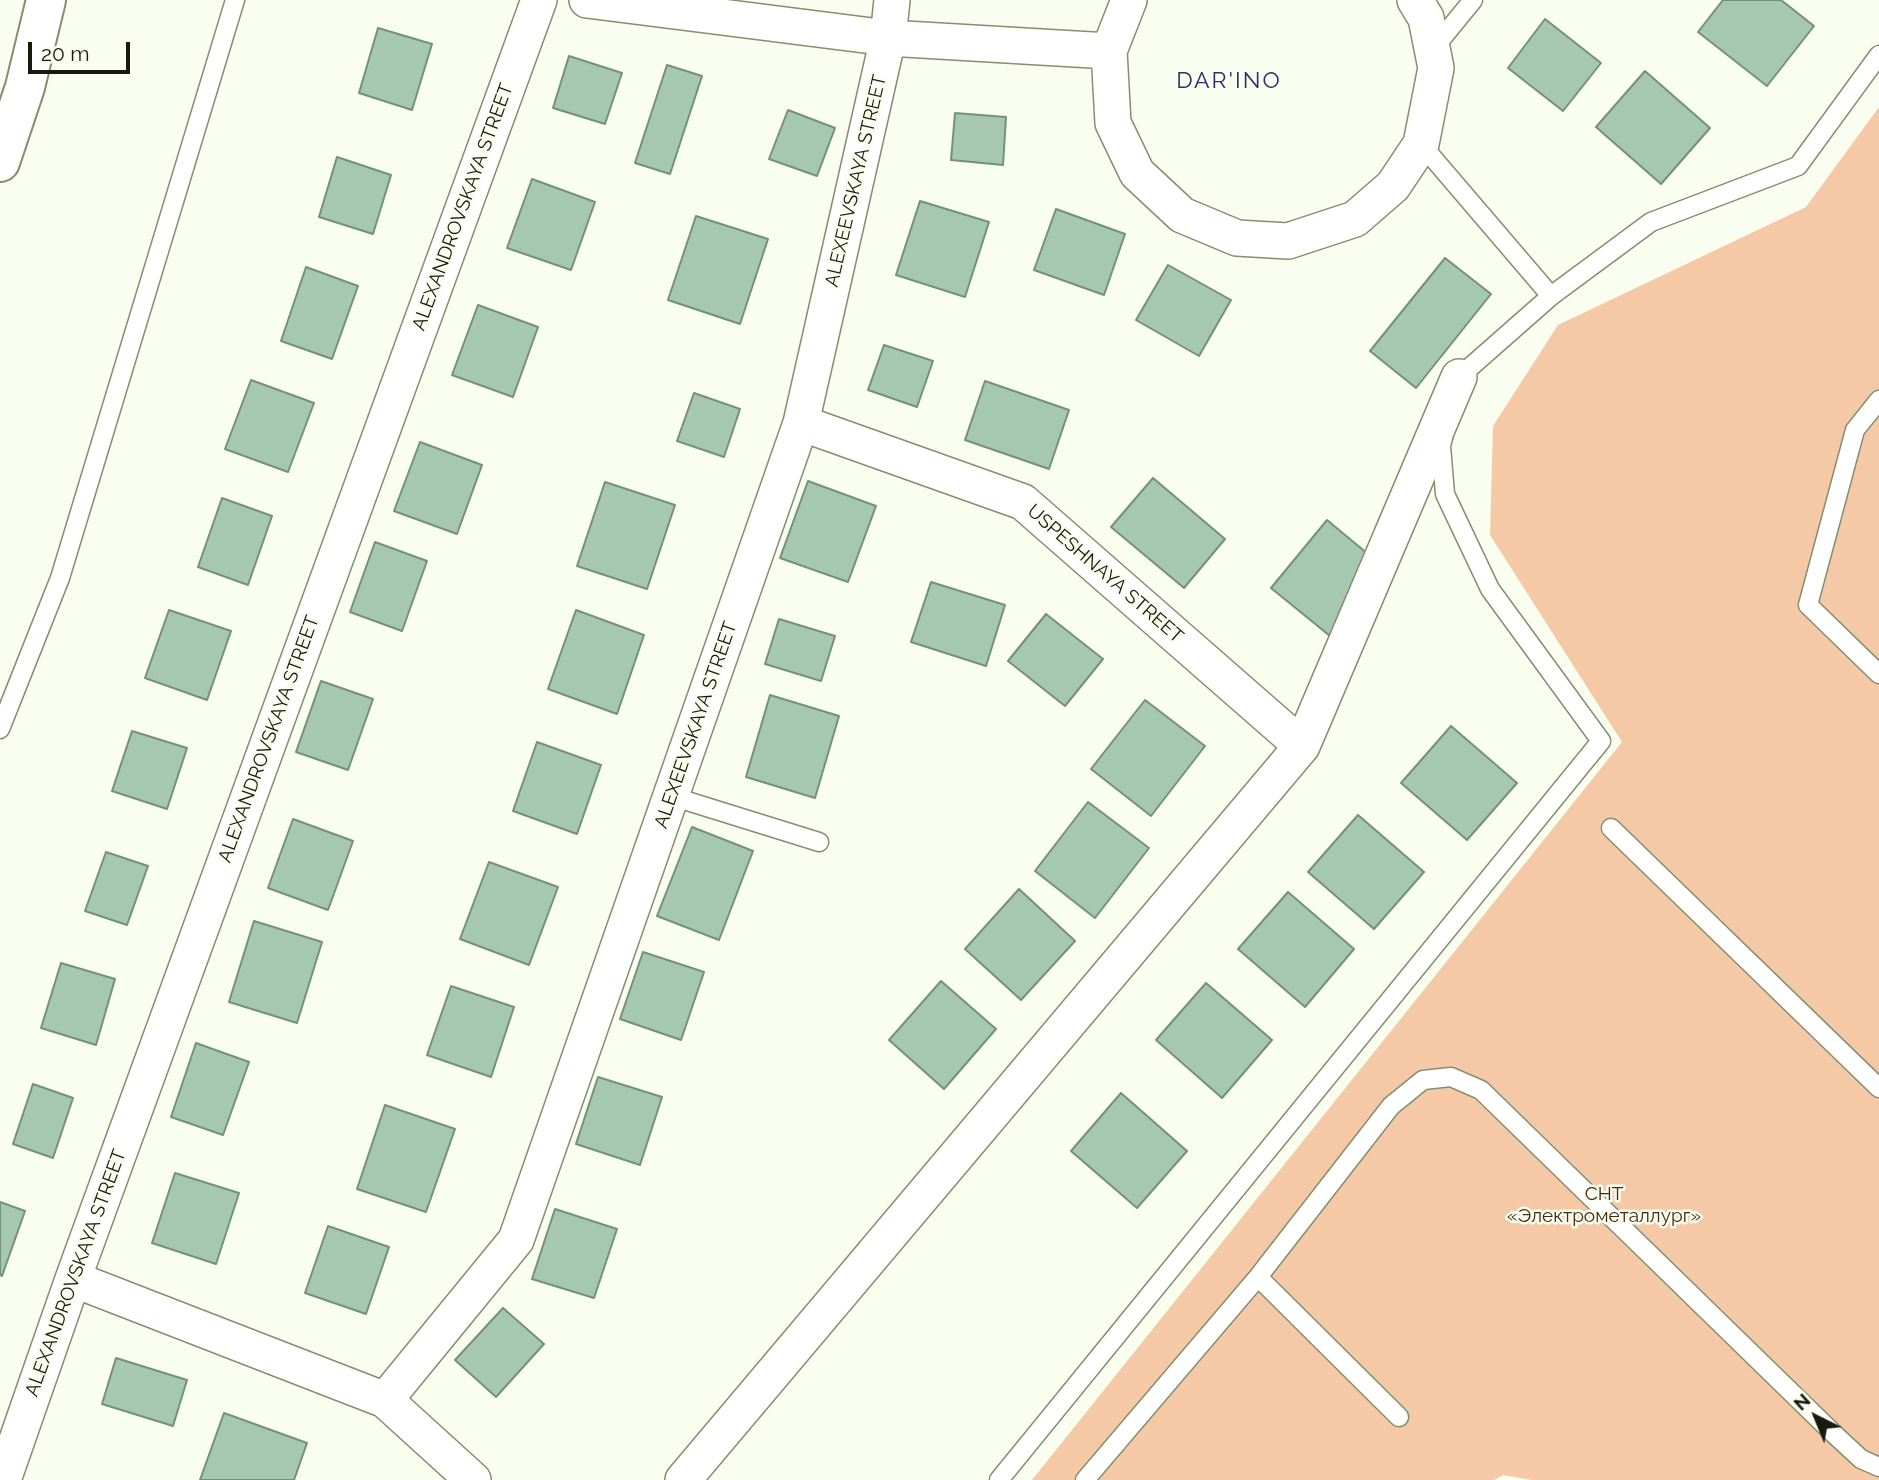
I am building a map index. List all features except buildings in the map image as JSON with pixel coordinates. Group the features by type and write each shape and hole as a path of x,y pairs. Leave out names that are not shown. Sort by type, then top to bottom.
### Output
{"street":[{"path":"0,162 25,88 46,0"},
{"name":"ALEXANDROVSKAYA STREET","path":"4,1480 73,1279 538,0"},
{"path":"587,0 888,38 1109,51"},
{"name":"ALEXEEVSKAYA STREET","path":"385,1399 516,1240 801,423 888,38 892,0"},
{"path":"1129,0 1109,51 1114,123 1137,173 1182,215 1237,238 1289,241 1355,219 1393,186 1421,145 1436,68 1426,18 1415,0"},
{"path":"682,1480 1302,746 1459,377"},
{"name":"USPESHNAYA STREET","path":"801,423 1023,502 1302,746"},
{"path":"73,1279 385,1399 473,1480"}],"lane":[{"path":"0,729 60,578 235,0"},
{"path":"1432,49 1473,0"},
{"path":"999,1480 1601,741 1490,589 1446,494 1441,446 1459,377 1550,296 1651,222 1798,166 1879,55"},
{"path":"1421,145 1550,296"},
{"path":"1879,400 1855,430 1808,605 1879,674"},
{"path":"671,796 819,842"},
{"path":"1611,828 1879,1088"},
{"path":"1085,1480 1258,1277 1391,1106 1423,1080 1451,1077 1481,1090 1834,1434 1861,1459 1879,1467"},
{"path":"1258,1277 1399,1417"}],"green space":[{"name":"СНТ «Электрометаллург»","path":"1879,107 1879,1480 1532,1480 1503,1475 1494,1480 1032,1480 1622,742 1490,535 1493,426 1558,325 1806,207"}],"district":[{"name":"DAR'INO","path":"1229,81"}]}
